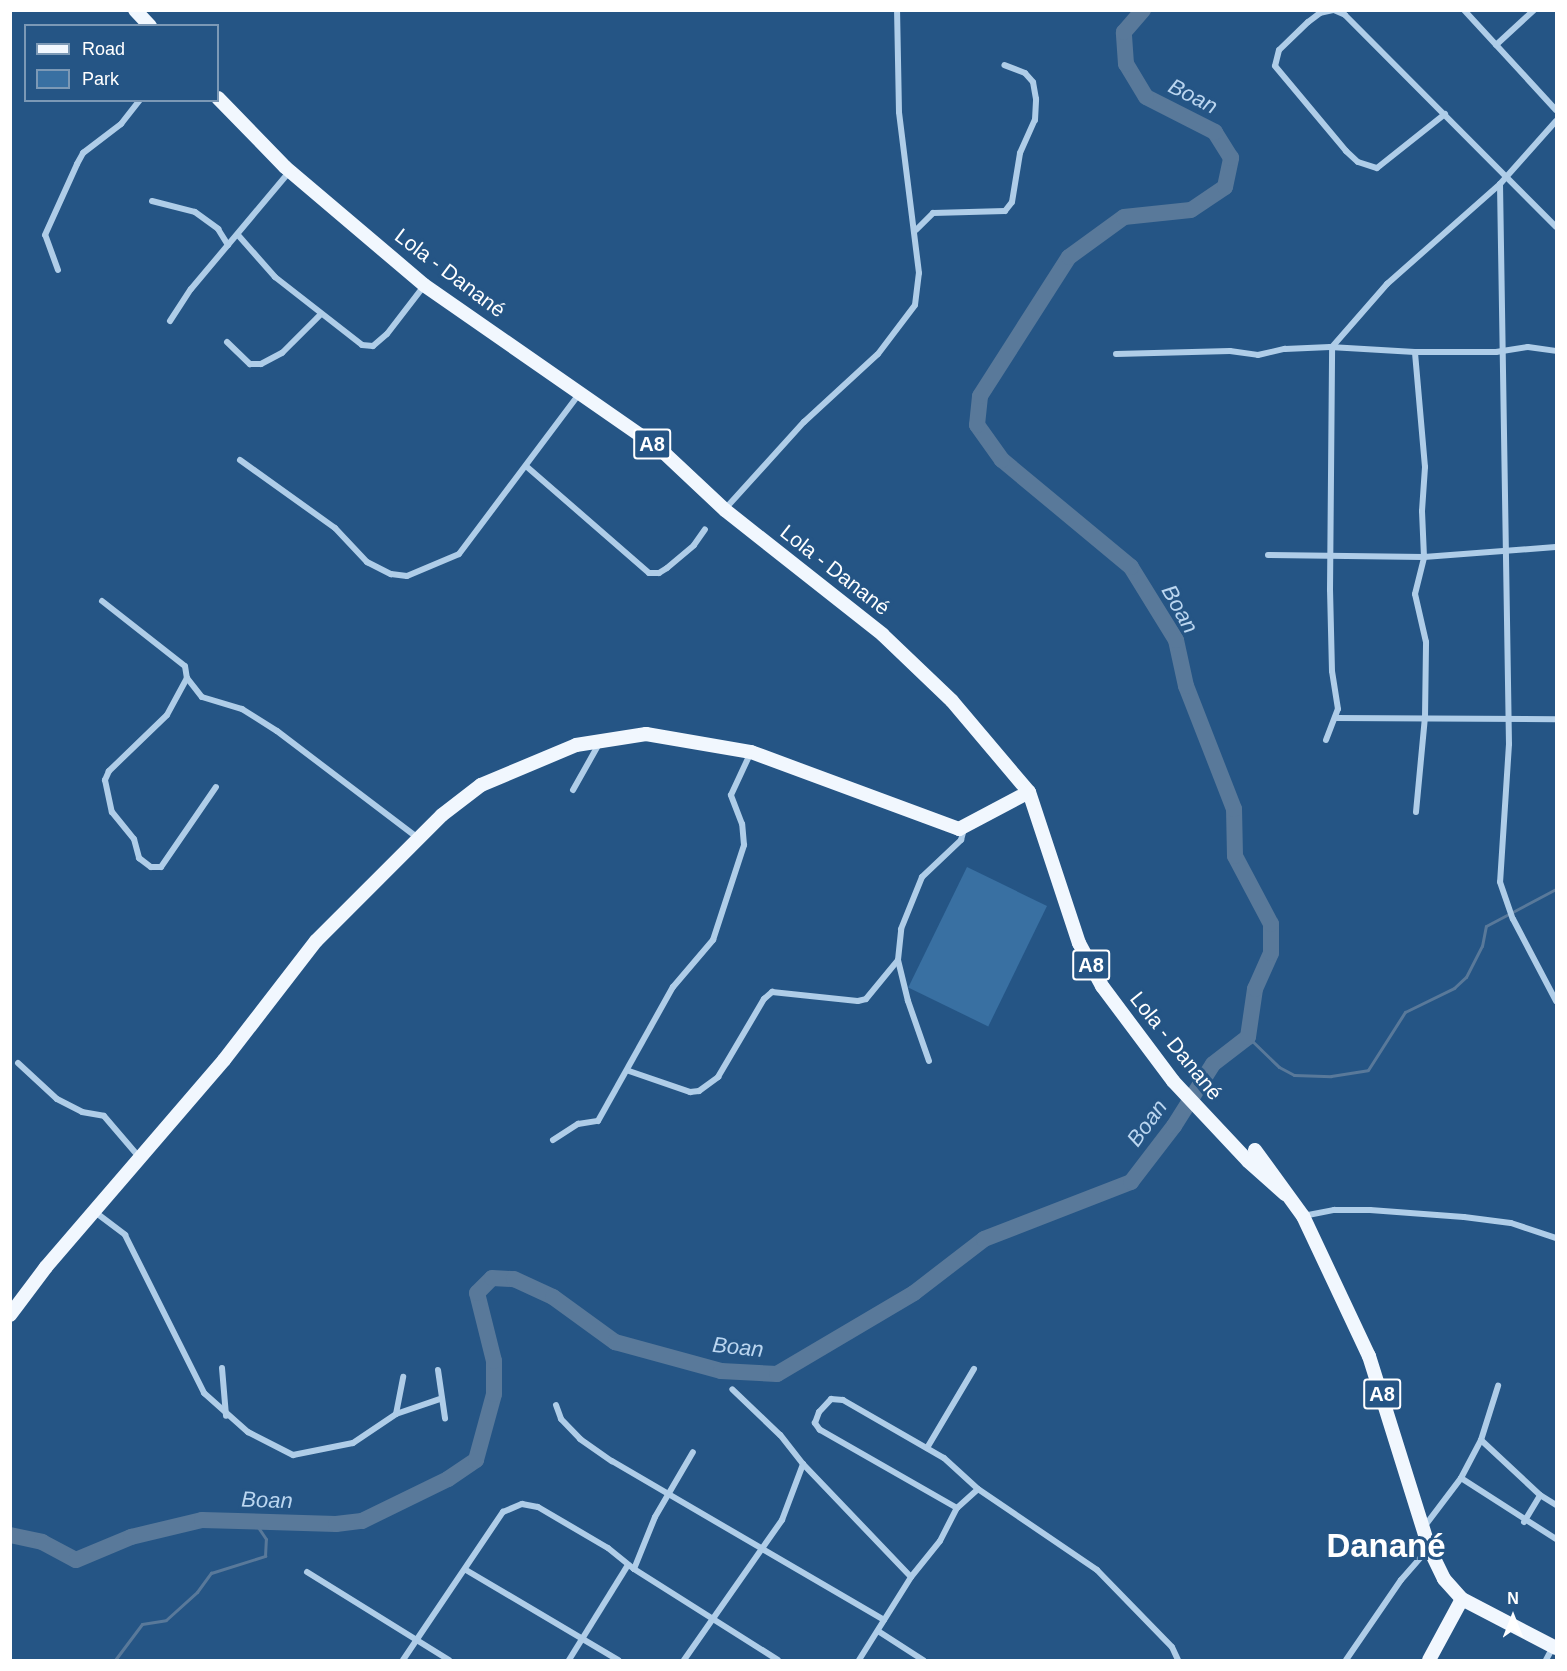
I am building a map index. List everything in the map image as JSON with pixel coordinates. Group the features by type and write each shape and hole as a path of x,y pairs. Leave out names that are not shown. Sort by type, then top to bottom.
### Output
{"main road":[{"path":"135,10 148,24"},
{"name":"Lola - Danané","path":"219,99 290,171 424,285 660,449 725,510 883,635 952,701 1029,792 1079,943 1102,986 1173,1081 1207,1118 1285,1194 1303,1216 1369,1356 1429,1548 1444,1579 1462,1599"},
{"path":"10,1315 224,1060 303,956 418,838 482,784 576,745 601,739 646,734 751,752 964,829 1029,792"},
{"name":"Lola - Danané","path":"1256,1149 1285,1194"},
{"path":"1430,1660 1462,1599"},
{"name":"A8","path":"1462,1599 1556,1645"}],"street":[{"path":"725,510 756,472 878,354 911,314 919,289 915,230 899,112 897,10"},
{"path":"1444,114 1377,168 1358,162 1346,151 1275,66 1279,50 1320,13 1333,10 1345,15 1444,114 1502,181 1557,228"},
{"path":"1464,10 1557,110"},
{"path":"1496,45 1534,10"},
{"path":"915,230 933,213 1005,212 1012,202 1020,153 1035,120 1036,99 1033,82 1025,73 1004,65"},
{"path":"58,270 45,235 77,164 83,153 121,124 138,102"},
{"path":"1326,740 1335,718 1338,700 1332,671 1330,590 1333,554 1329,487 1332,347 1387,284 1502,181 1557,121"},
{"path":"170,321 228,245 290,171"},
{"path":"1502,181 1506,719 1509,774 1500,882 1527,948 1557,1001"},
{"path":"152,201 195,212 218,229 228,245"},
{"path":"238,235 275,277 358,343 373,346 387,334 424,285"},
{"path":"227,342 250,364 261,364 282,353 321,314"},
{"path":"1116,354 1230,351 1258,355 1285,349 1332,347 1415,352 1496,352 1504,349 1557,351"},
{"path":"1415,352 1425,467 1422,511 1424,557 1415,594 1426,642 1425,717 1416,813"},
{"path":"240,460 335,528 367,562 390,574 407,576 459,554 579,393"},
{"path":"526,466 649,573 659,573 667,568 694,545 705,529"},
{"path":"1268,555 1333,554 1424,557 1557,547"},
{"path":"102,601 185,666 187,678 207,700 242,709 277,731 418,838"},
{"path":"187,678 167,715 109,771 105,780 112,812 134,839 139,858 151,867 161,867 216,787"},
{"path":"1335,718 1557,719"},
{"path":"573,790 601,739"},
{"path":"553,1140 578,1124 598,1121 629,1071 673,987 713,940 744,845 742,824 731,795 751,752"},
{"path":"929,1061 908,1001 898,960 900,929 916,888 930,867 961,840 964,829"},
{"path":"629,1071 690,1092 699,1091 718,1077 764,999 772,992 858,1001 866,999 898,960"},
{"path":"18,1063 57,1099 82,1112 104,1116 141,1160"},
{"path":"1303,1216 1334,1210 1370,1210 1464,1217 1511,1222 1557,1238"},
{"path":"96,1212 125,1235 204,1393 226,1416 293,1455 353,1443 396,1414 440,1399"},
{"path":"222,1368 226,1416"},
{"path":"927,1448 974,1369"},
{"path":"438,1370 440,1399 445,1418"},
{"path":"396,1414 403,1377"},
{"path":"1424,1528 1461,1478 1481,1440 1498,1386"},
{"path":"732,1389 780,1435 803,1464 910,1577"},
{"path":"957,1508 820,1430 816,1419 827,1401 838,1398 944,1458 978,1489 1097,1570 1172,1647 1178,1660"},
{"path":"556,1405 561,1419 580,1439 667,1496 884,1620"},
{"path":"1481,1440 1540,1495 1557,1505"},
{"path":"568,1660 631,1567 667,1496 693,1452"},
{"path":"684,1660 711,1618 782,1520 803,1464"},
{"path":"1461,1478 1524,1522 1557,1539"},
{"path":"859,1660 910,1577 926,1562 957,1508 978,1489"},
{"path":"1524,1522 1540,1495"},
{"path":"403,1660 466,1570 503,1512 522,1504 538,1507 608,1548 631,1567 778,1660"},
{"path":"1349,1659 1401,1580 1429,1548"},
{"path":"466,1570 618,1660"},
{"path":"307,1572 449,1660"},
{"path":"878,1631 923,1660"},
{"path":"1546,1660 1556,1645"}],"green space":[{"path":"967,867 1047,906 988,1026 908,987"}],"waterway":[{"name":"Boan","path":"10,1535 42,1542 76,1560 131,1537 202,1520 336,1524 362,1521 448,1479 476,1460 494,1394 494,1361 477,1293 492,1278 514,1279 553,1297 615,1342 721,1371 777,1374 914,1293 984,1239 1131,1182 1174,1126 1213,1064 1248,1037 1255,989 1271,953 1271,924 1235,856 1234,809 1186,686 1176,640 1131,567 1002,460 977,425 980,396 1069,257 1124,217 1191,210 1225,187 1231,158 1215,132 1146,97 1126,64 1124,32 1143,10"},
{"path":"1248,1037 1279,1067 1294,1075 1331,1076 1368,1070 1405,1012 1454,988 1466,977 1482,946 1486,926 1556,889"},
{"path":"115,1660 142,1624 166,1620 197,1592 211,1573 265,1556 266,1539 254,1521"}],"district":[{"name":"Danané","path":"1386,1546"}]}
